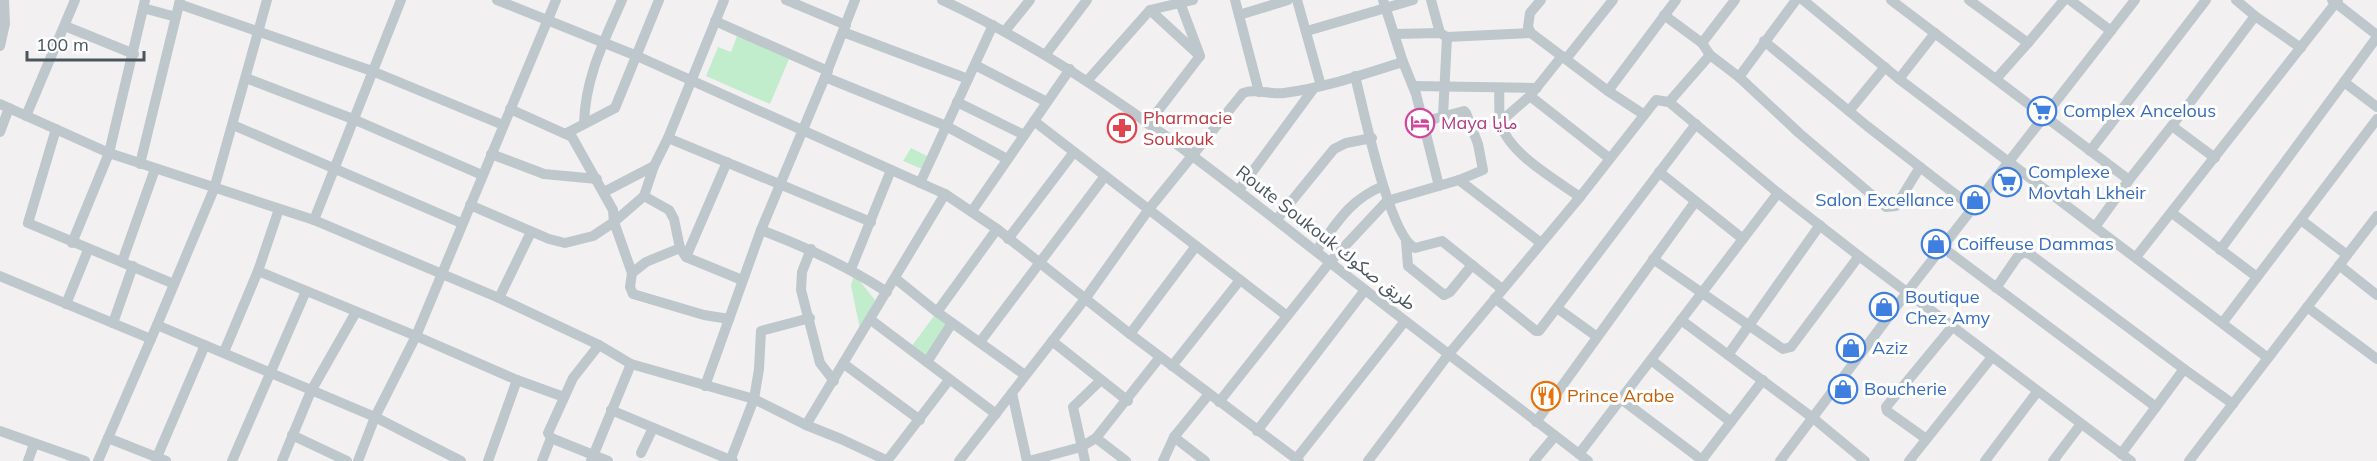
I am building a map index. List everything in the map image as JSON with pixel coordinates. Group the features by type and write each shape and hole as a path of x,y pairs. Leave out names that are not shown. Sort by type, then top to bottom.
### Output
{"street":[{"path":"0,46 5,24 4,0"},
{"path":"26,116 75,0"},
{"path":"98,461 214,189 267,0"},
{"path":"314,220 401,0"},
{"path":"497,0 637,56 945,194 997,229 1084,299 1297,460 1405,321"},
{"path":"360,460 375,417 416,336 461,223 556,0"},
{"path":"584,124 584,99 588,83 621,0"},
{"path":"567,133 615,108 659,0"},
{"path":"470,205 531,232 565,243 593,236 614,222 644,196 654,166 668,138 724,0"},
{"path":"786,0 845,29 968,79"},
{"path":"705,386 761,230 855,0"},
{"name":"Route Soukouk طريق صكوك","path":"942,0 961,4 993,26 1046,54 1192,155 1277,219 1448,355 1584,457"},
{"path":"1005,31 1030,0"},
{"path":"1046,54 1087,0"},
{"path":"1087,81 1150,10 1193,0"},
{"path":"1235,0 1259,92"},
{"path":"1239,15 1288,0"},
{"path":"1239,190 1318,87 1307,31 1297,0"},
{"path":"1307,31 1385,4 1413,0"},
{"path":"1431,0 1443,35 1445,87 1443,116"},
{"path":"1541,0 1530,13 1528,27 1531,33 1608,91 1643,114"},
{"path":"1500,122 1533,92 1613,0"},
{"path":"1608,91 1676,0"},
{"path":"1702,43 1735,0"},
{"path":"1739,77 1796,0"},
{"path":"1803,0 1899,79 2268,358"},
{"path":"1891,0 2129,180"},
{"path":"1969,0 2028,43"},
{"path":"1996,79 2064,0"},
{"path":"2070,0 2111,31"},
{"path":"1780,461 1908,291 2135,0"},
{"path":"2090,151 2206,0"},
{"path":"2236,0 2301,48"},
{"path":"2136,257 2301,48 2335,1 2377,36 2220,250"},
{"path":"140,164 180,2 372,71 503,125"},
{"path":"1179,2 1200,56"},
{"path":"72,243 109,153 134,54 143,3 176,17"},
{"path":"1385,4 1413,86 1439,186"},
{"path":"1150,10 1200,56"},
{"path":"1664,15 1702,43 1710,55 1739,77 1799,133 1886,207 1896,206 1920,167"},
{"path":"2095,227 2255,16"},
{"path":"715,21 826,74 946,126 1007,159"},
{"path":"65,26 134,54"},
{"path":"920,183 993,26"},
{"path":"1394,34 1531,33"},
{"path":"1899,79 1935,33"},
{"path":"1764,41 1973,208"},
{"path":"1669,102 1710,55"},
{"path":"1148,124 1200,56"},
{"path":"959,461 1084,299 1149,209 1243,93 1283,94 1318,87 1403,62"},
{"path":"975,65 1047,102"},
{"path":"1849,111 1885,67"},
{"path":"972,211 1070,69"},
{"path":"1355,76 1386,201 1406,241 1408,266 1444,295 1450,292 1472,266"},
{"path":"246,78 353,119 482,175"},
{"path":"2344,82 2377,107"},
{"path":"1413,86 1499,88 1533,92 1609,158"},
{"path":"1499,88 1500,122 1504,133 1529,160 1580,197"},
{"path":"1368,461 1448,355 1580,197 1656,100 1669,102 1778,193 1859,256 2131,461"},
{"path":"957,102 1024,135"},
{"path":"0,132 4,106 109,153 314,220 499,298 599,345 631,364 754,399 887,461 949,380"},
{"path":"510,109 567,133 576,142 613,210 614,222 632,273 630,287 633,294 704,315 729,319"},
{"path":"1219,402 1330,262 1386,201 1459,180 1483,170 1478,144 1464,111 1422,122"},
{"path":"2223,322 2377,119"},
{"path":"1034,121 1287,316"},
{"path":"1495,298 1536,331 1542,328 1696,124"},
{"path":"233,125 461,223"},
{"path":"2172,126 2215,158"},
{"path":"56,129 27,220 31,226 174,284"},
{"path":"668,138 870,222"},
{"path":"1277,219 1334,149 1340,145 1371,138"},
{"path":"1008,239 1074,152"},
{"path":"491,154 544,174 597,179"},
{"path":"683,252 727,162"},
{"path":"604,192 654,166"},
{"path":"122,262 155,169"},
{"path":"851,269 891,170"},
{"path":"1659,172 1743,238"},
{"path":"980,342 1105,176"},
{"path":"1459,180 1541,243"},
{"path":"1316,251 1351,204 1369,191 1383,186"},
{"path":"1584,457 1621,399 1778,193"},
{"path":"806,425 896,279 945,194"},
{"path":"644,196 669,210 674,219 683,252"},
{"path":"1536,422 1695,201"},
{"path":"224,352 258,272 279,208"},
{"path":"2172,213 2257,277"},
{"path":"2189,461 2377,216"},
{"path":"2301,220 2347,255"},
{"path":"1728,355 1820,225"},
{"path":"937,312 997,229"},
{"path":"761,230 811,249 851,269 887,292"},
{"path":"499,298 531,232"},
{"path":"1406,241 1415,248 1442,242 1502,289"},
{"path":"1130,334 1196,246"},
{"path":"1942,248 2156,406"},
{"path":"811,249 804,262 801,290 820,363 834,381"},
{"path":"66,304 88,250"},
{"path":"632,273 646,262 683,252 742,280"},
{"path":"1996,288 2018,256 2024,252 2031,255 2233,404"},
{"path":"1653,259 1783,349 1791,347 1859,256"},
{"path":"2339,265 2376,291"},
{"path":"113,323 133,266"},
{"path":"258,272 564,398"},
{"path":"0,276 150,339"},
{"path":"896,279 937,312 1025,375"},
{"path":"1172,366 1240,280"},
{"path":"1257,430 1365,290"},
{"path":"232,461 306,291"},
{"path":"2307,307 2377,359"},
{"path":"1557,308 1596,336"},
{"path":"282,461 311,391 356,312"},
{"path":"611,410 731,461 754,399 759,369 761,331 810,318"},
{"path":"871,320 996,414"},
{"path":"1681,320 1813,418 1858,459"},
{"path":"927,362 952,323"},
{"path":"157,325 375,417 461,461"},
{"path":"1926,438 1887,411 1886,407 1952,327"},
{"path":"1052,341 1128,401"},
{"path":"108,438 161,459 205,345"},
{"path":"599,345 573,378 548,433 551,438 592,458 608,461"},
{"path":"1012,393 1028,461 1081,447 1096,438 1128,401 1160,357"},
{"path":"1913,460 1926,438 1992,357"},
{"path":"1651,360 1731,422"},
{"path":"592,458 631,364"},
{"path":"844,364 920,420"},
{"path":"2121,454 2184,369"},
{"path":"488,461 517,380"},
{"path":"1085,461 1073,407 1101,380"},
{"path":"1621,399 1701,461 1763,380"},
{"path":"1985,461 2037,392"},
{"path":"1163,461 1174,437 1209,394"},
{"path":"2053,461 2081,424"},
{"path":"641,453 652,428"},
{"path":"0,431 85,461"},
{"path":"292,435 347,461"},
{"path":"1534,461 1555,436"},
{"path":"1174,437 1205,461"},
{"path":"542,461 551,438"},
{"path":"1096,438 1126,461"},
{"path":"28,461 34,444"}],"green space":[{"path":"737,36 789,59 770,104 706,76 718,47 731,52"},
{"path":"911,148 929,157 922,169 903,161"},
{"path":"854,274 875,300 860,329 851,286"},
{"path":"934,316 948,325 927,358 911,347"}],"place":[{"name":"Complex Ancelous","path":"2042,111"},
{"name":"Maya مايا","path":"1420,123"},
{"name":"Pharmacie Soukouk","path":"1122,128"},
{"name":"Complexe Movtah Lkheir","path":"2007,182"},
{"name":"Salon Excellance","path":"1975,200"},
{"name":"Coiffeuse Dammas","path":"1936,244"},
{"name":"Boutique Chez Amy","path":"1884,307"},
{"name":"Aziz","path":"1851,348"},
{"name":"Boucherie","path":"1843,389"},
{"name":"Prince Arabe","path":"1546,396"}]}
